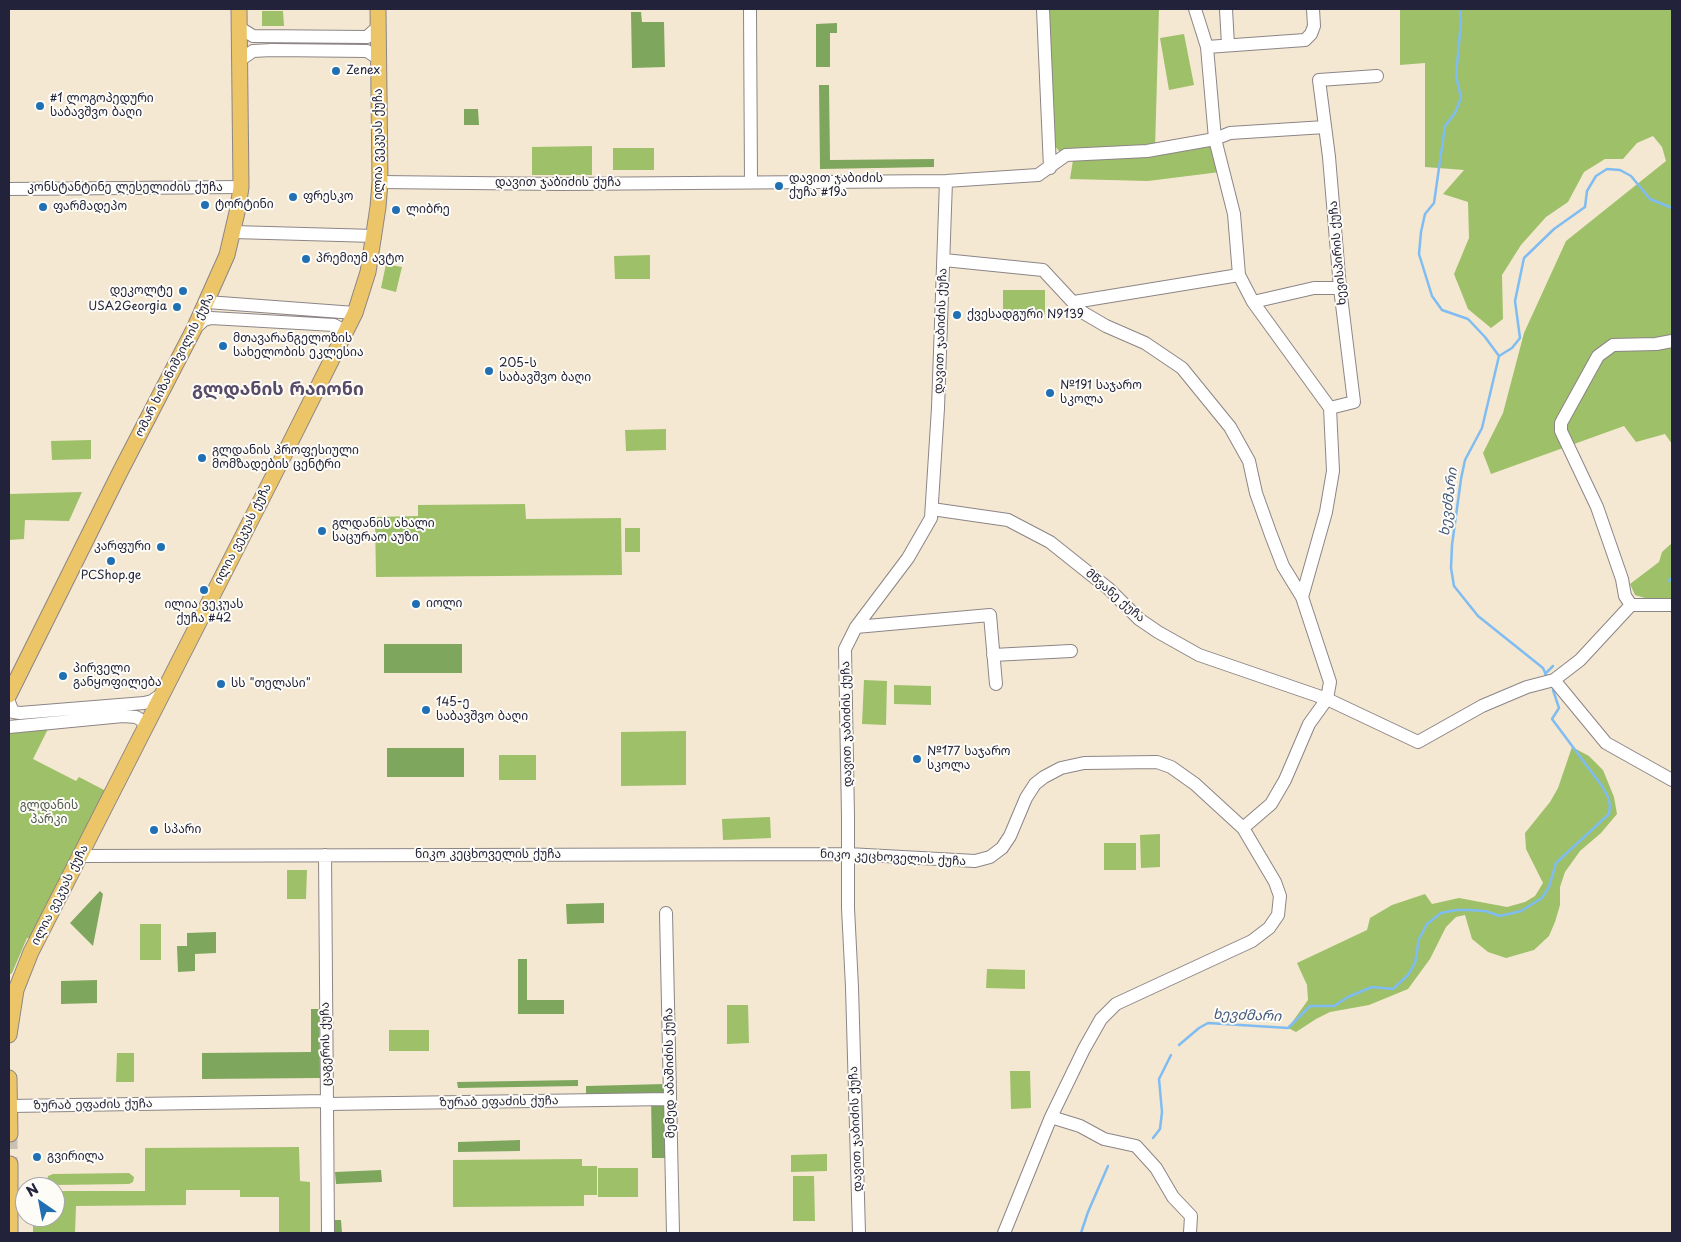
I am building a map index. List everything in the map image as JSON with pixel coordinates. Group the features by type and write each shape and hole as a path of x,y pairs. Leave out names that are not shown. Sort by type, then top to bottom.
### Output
{"main road":[{"name":"ომარ ხიზანიშვილის ქუჩა","path":"9,695 120,472 194,329 227,255 233,232 240,187 239,9"},
{"name":"ილია ვეკუას ქუჩა","path":"9,1035 14,982 31,952 355,312 368,272 380,182 378,9"},
{"path":"9,1078 10,1134"},
{"path":"10,1164 10,1233"}],"street":[{"path":"750,9 751,182"},
{"path":"1043,9 1050,168"},
{"path":"1195,9 1207,47 1216,139 1234,214 1240,274 1253,302 1330,408 1334,471 1326,512 1302,597"},
{"path":"1226,9 1228,45"},
{"path":"1207,47 1305,40 1311,34 1314,26 1313,9"},
{"path":"240,28 253,36 367,36 378,27"},
{"path":"240,60 252,51 272,50 367,51 379,59"},
{"name":"ხევისპირის ქუჩა","path":"1330,408 1354,402 1340,288 1319,80 1377,76"},
{"name":"დავით ჯაბიძის ქუჩა","path":"380,182 569,184 946,181 1038,175 1066,155 1147,151 1216,139 1230,134 1325,127"},
{"name":"დავით ჯაბიძის ქუჩა","path":"859,1233 848,908 845,649 856,627 908,558 932,518 946,181"},
{"name":"კონსტანტინე ლესელიძის ქუჩა","path":"9,189 240,187"},
{"path":"233,232 374,236"},
{"path":"944,260 1043,270 1082,312 1106,326 1145,343 1182,368 1230,427 1249,461 1256,493 1270,535 1283,566 1302,597 1330,682 1327,698 1308,724 1286,780 1271,804 1243,828"},
{"path":"1074,302 1240,274"},
{"path":"1253,302 1314,288 1340,288"},
{"path":"207,302 355,312"},
{"path":"194,329 204,320 211,318 334,325 341,329 343,337"},
{"path":"1631,605 1625,596 1622,579 1600,515 1561,431 1561,423 1598,356 1613,345 1656,344 1672,341"},
{"name":"მწვანე ქუჩა","path":"932,509 1008,520 1050,542 1110,589 1139,619 1199,655 1327,698 1418,742 1482,706 1527,687 1554,680"},
{"path":"1672,605 1631,605 1580,660 1554,680 1606,743 1672,780"},
{"path":"856,627 990,615 996,684"},
{"path":"993,655 1071,651"},
{"path":"9,702 13,712 20,713 152,702 162,694"},
{"path":"9,728 123,716 136,717 143,722 144,728"},
{"name":"ნიკო კეცხოველის ქუჩა","path":"79,856 848,854 975,861 990,857 1002,848 1010,836 1026,798 1035,784 1044,776 1061,768 1084,763 1157,762 1171,767 1196,784 1243,828 1275,882 1280,896 1278,915 1269,928 1252,941 1116,1004 1101,1019 1084,1049 1051,1117 1004,1233"},
{"name":"ცაგერის ქუჩა","path":"325,855 328,1233"},
{"name":"მემედ აბაშიძის ქუჩა","path":"666,912 673,1233"},
{"name":"ზურაბ ეფაძის ქუჩა","path":"10,1106 670,1099"},
{"path":"1051,1117 1080,1126 1104,1138 1136,1146 1156,1168 1173,1197 1191,1216 1190,1233"}],"green space":[{"path":"1048,9 1159,9 1155,149 1059,151 1054,145"},
{"path":"1400,9 1672,9 1672,444 1665,434 1636,442 1624,426 1491,474 1483,453 1503,413 1524,333 1566,241 1666,161 1662,147 1653,136 1637,143 1623,159 1605,159 1584,172 1568,202 1546,217 1521,245 1502,275 1503,319 1491,328 1468,309 1454,274 1469,238 1468,202 1443,194 1464,170 1425,167 1425,63 1400,65"},
{"path":"262,11 283,11 284,26 262,26"},
{"path":"631,12 641,12 642,22 664,22 665,67 632,68"},
{"path":"837,23 837,33 830,33 830,67 816,67 816,24"},
{"path":"1184,34 1194,85 1169,90 1160,38"},
{"path":"819,85 829,85 830,160 934,159 934,167 820,169"},
{"path":"464,109 478,109 479,125 464,125"},
{"path":"592,146 592,175 532,175 532,147"},
{"path":"1212,147 1220,172 1148,181 1070,179 1073,160 1148,157"},
{"path":"613,148 654,148 654,170 613,170"},
{"path":"650,255 650,279 615,279 614,256"},
{"path":"386,264 402,267 396,292 381,288"},
{"path":"1003,290 1045,290 1045,315 1003,316"},
{"path":"666,429 666,450 626,451 625,430"},
{"path":"91,440 91,459 52,460 51,441"},
{"path":"82,492 69,521 25,520 24,539 9,540 9,494"},
{"path":"525,504 526,519 621,518 622,575 376,577 375,517 418,516 418,505"},
{"path":"625,528 640,528 640,552 625,552"},
{"path":"1672,543 1672,600 1648,599 1635,595 1630,584 1659,562 1662,552"},
{"path":"384,644 462,644 462,673 384,673"},
{"path":"864,680 887,681 886,725 862,724"},
{"path":"894,685 931,686 931,705 894,704"},
{"name":"გლდანის პარკი","path":"48,729 33,759 76,781 79,777 106,791 31,938 27,938 12,973 9,975 9,732"},
{"path":"686,731 686,785 621,786 621,732"},
{"path":"1572,747 1589,756 1603,770 1614,797 1617,814 1601,833 1580,851 1565,872 1560,887 1560,905 1549,936 1534,950 1506,958 1488,952 1472,939 1465,915 1456,917 1446,927 1430,959 1408,989 1369,1005 1330,1012 1296,1032 1288,1028 1308,1000 1307,985 1297,963 1367,930 1370,918 1392,905 1425,894 1432,904 1459,898 1507,907 1525,902 1535,896 1543,883 1526,849 1525,833 1550,802 1558,788"},
{"path":"387,748 464,748 464,777 387,777"},
{"path":"499,755 536,755 536,780 499,780"},
{"path":"770,817 771,838 723,840 722,819"},
{"path":"1160,834 1160,867 1141,868 1140,835"},
{"path":"1104,843 1136,843 1136,870 1104,870"},
{"path":"287,870 307,870 306,899 287,899"},
{"path":"100,891 103,894 93,946 70,923"},
{"path":"604,903 604,923 567,924 566,904"},
{"path":"140,924 161,924 161,960 140,960"},
{"path":"216,932 216,953 195,954 195,971 178,972 177,946 187,946 187,933"},
{"path":"518,959 527,959 527,1000 564,1000 564,1014 518,1014"},
{"path":"987,969 1025,970 1025,989 986,988"},
{"path":"97,980 97,1003 61,1004 61,981"},
{"path":"727,1005 748,1005 749,1043 727,1044"},
{"path":"311,1009 319,1009 320,1078 202,1079 202,1053 311,1052"},
{"path":"389,1030 429,1030 429,1051 389,1051"},
{"path":"117,1053 134,1053 134,1082 116,1082"},
{"path":"1010,1071 1030,1071 1031,1108 1011,1109"},
{"path":"578,1080 578,1086 458,1088 457,1082"},
{"path":"665,1084 667,1158 652,1158 651,1095 586,1097 586,1086"},
{"path":"520,1140 520,1151 458,1152 458,1142"},
{"path":"299,1147 300,1181 310,1182 310,1233 279,1233 279,1197 240,1197 240,1190 186,1190 186,1205 76,1206 75,1233 33,1233 33,1227 65,1227 65,1191 145,1191 145,1148"},
{"path":"827,1154 827,1171 791,1172 791,1155"},
{"path":"582,1159 582,1166 597,1166 597,1195 584,1195 584,1206 453,1207 453,1160"},
{"path":"598,1168 638,1168 638,1197 598,1197"},
{"path":"381,1170 382,1182 336,1184 335,1172"},
{"path":"129,1173 134,1177 133,1182 129,1184 65,1185 65,1177 48,1177 53,1174"},
{"path":"793,1176 814,1176 815,1221 793,1221"},
{"path":"330,1220 341,1220 342,1233 331,1233"}],"waterway":[{"name":"ხევძმარი","path":"1460,9 1461,22 1456,76 1461,98 1455,113 1445,126 1434,203 1425,214 1419,254 1432,296 1442,310 1468,319 1499,356"},
{"path":"1499,356 1512,348 1520,338 1515,301 1524,258 1554,229 1585,207 1587,191 1596,176 1607,169 1620,170 1631,176 1650,199 1672,208"},
{"name":"ხევძმარი","path":"1499,356 1482,428 1465,460 1452,545 1451,568 1454,586 1478,616 1543,668 1547,677"},
{"path":"1669,581 1672,578"},
{"path":"1545,674 1553,666"},
{"name":"ხევძმარი","path":"1179,1045 1208,1023 1288,1028 1310,1006 1334,1006 1348,997 1372,987 1393,989 1408,975 1415,963 1419,939 1427,924 1441,913 1469,910 1485,911 1500,916 1521,911 1542,898 1549,887 1556,863 1609,814 1610,805 1602,786 1552,719 1559,708 1553,690"},
{"name":"ხევძმარი","path":"1153,1138 1160,1129 1162,1112 1159,1079 1171,1055"},
{"name":"ხევძმარი","path":"1081,1233 1108,1166"}],"tunnel":[{"path":"10,1134 10,1164"}],"place":[{"name":"Zenex","path":"336,71"},
{"name":"#1 ლოგოპედური საბავშვო ბაღი","path":"40,106"},
{"name":"დავით ჯაბიძის ქუჩა #19ა","path":"779,186"},
{"name":"ფრესკო","path":"293,197"},
{"name":"ტორტინი","path":"205,205"},
{"name":"ფარმადეპო","path":"43,207"},
{"name":"ლიბრე","path":"396,210"},
{"name":"პრემიუმ ავტო","path":"306,259"},
{"name":"დეკოლტე","path":"183,291"},
{"name":"USA2Georgia","path":"177,307"},
{"name":"ქვესადგური N9139","path":"957,315"},
{"name":"მთავარანგელოზის სახელობის ეკლესია","path":"223,346"},
{"name":"205-ს საბავშვო ბაღი","path":"489,371"},
{"name":"№191 საჯარო სკოლა","path":"1050,393"},
{"name":"გლდანის პროფესიული მომზადების ცენტრი","path":"202,458"},
{"name":"გლდანის ახალი საცურაო აუზი","path":"322,531"},
{"name":"კარფური","path":"161,547"},
{"name":"PCShop.ge","path":"111,561"},
{"name":"ილია ვეკუას ქუჩა #42","path":"204,590"},
{"name":"იოლი","path":"416,604"},
{"name":"პირველი განყოფილება","path":"63,676"},
{"name":"სს \"თელასი\"","path":"221,684"},
{"name":"145-ე საბავშვო ბაღი","path":"426,710"},
{"name":"№177 საჯარო სკოლა","path":"917,759"},
{"name":"სპარი","path":"154,830"},
{"name":"გვირილა","path":"37,1157"}],"district":[{"name":"გლდანის რაიონი","path":"278,390"}]}
